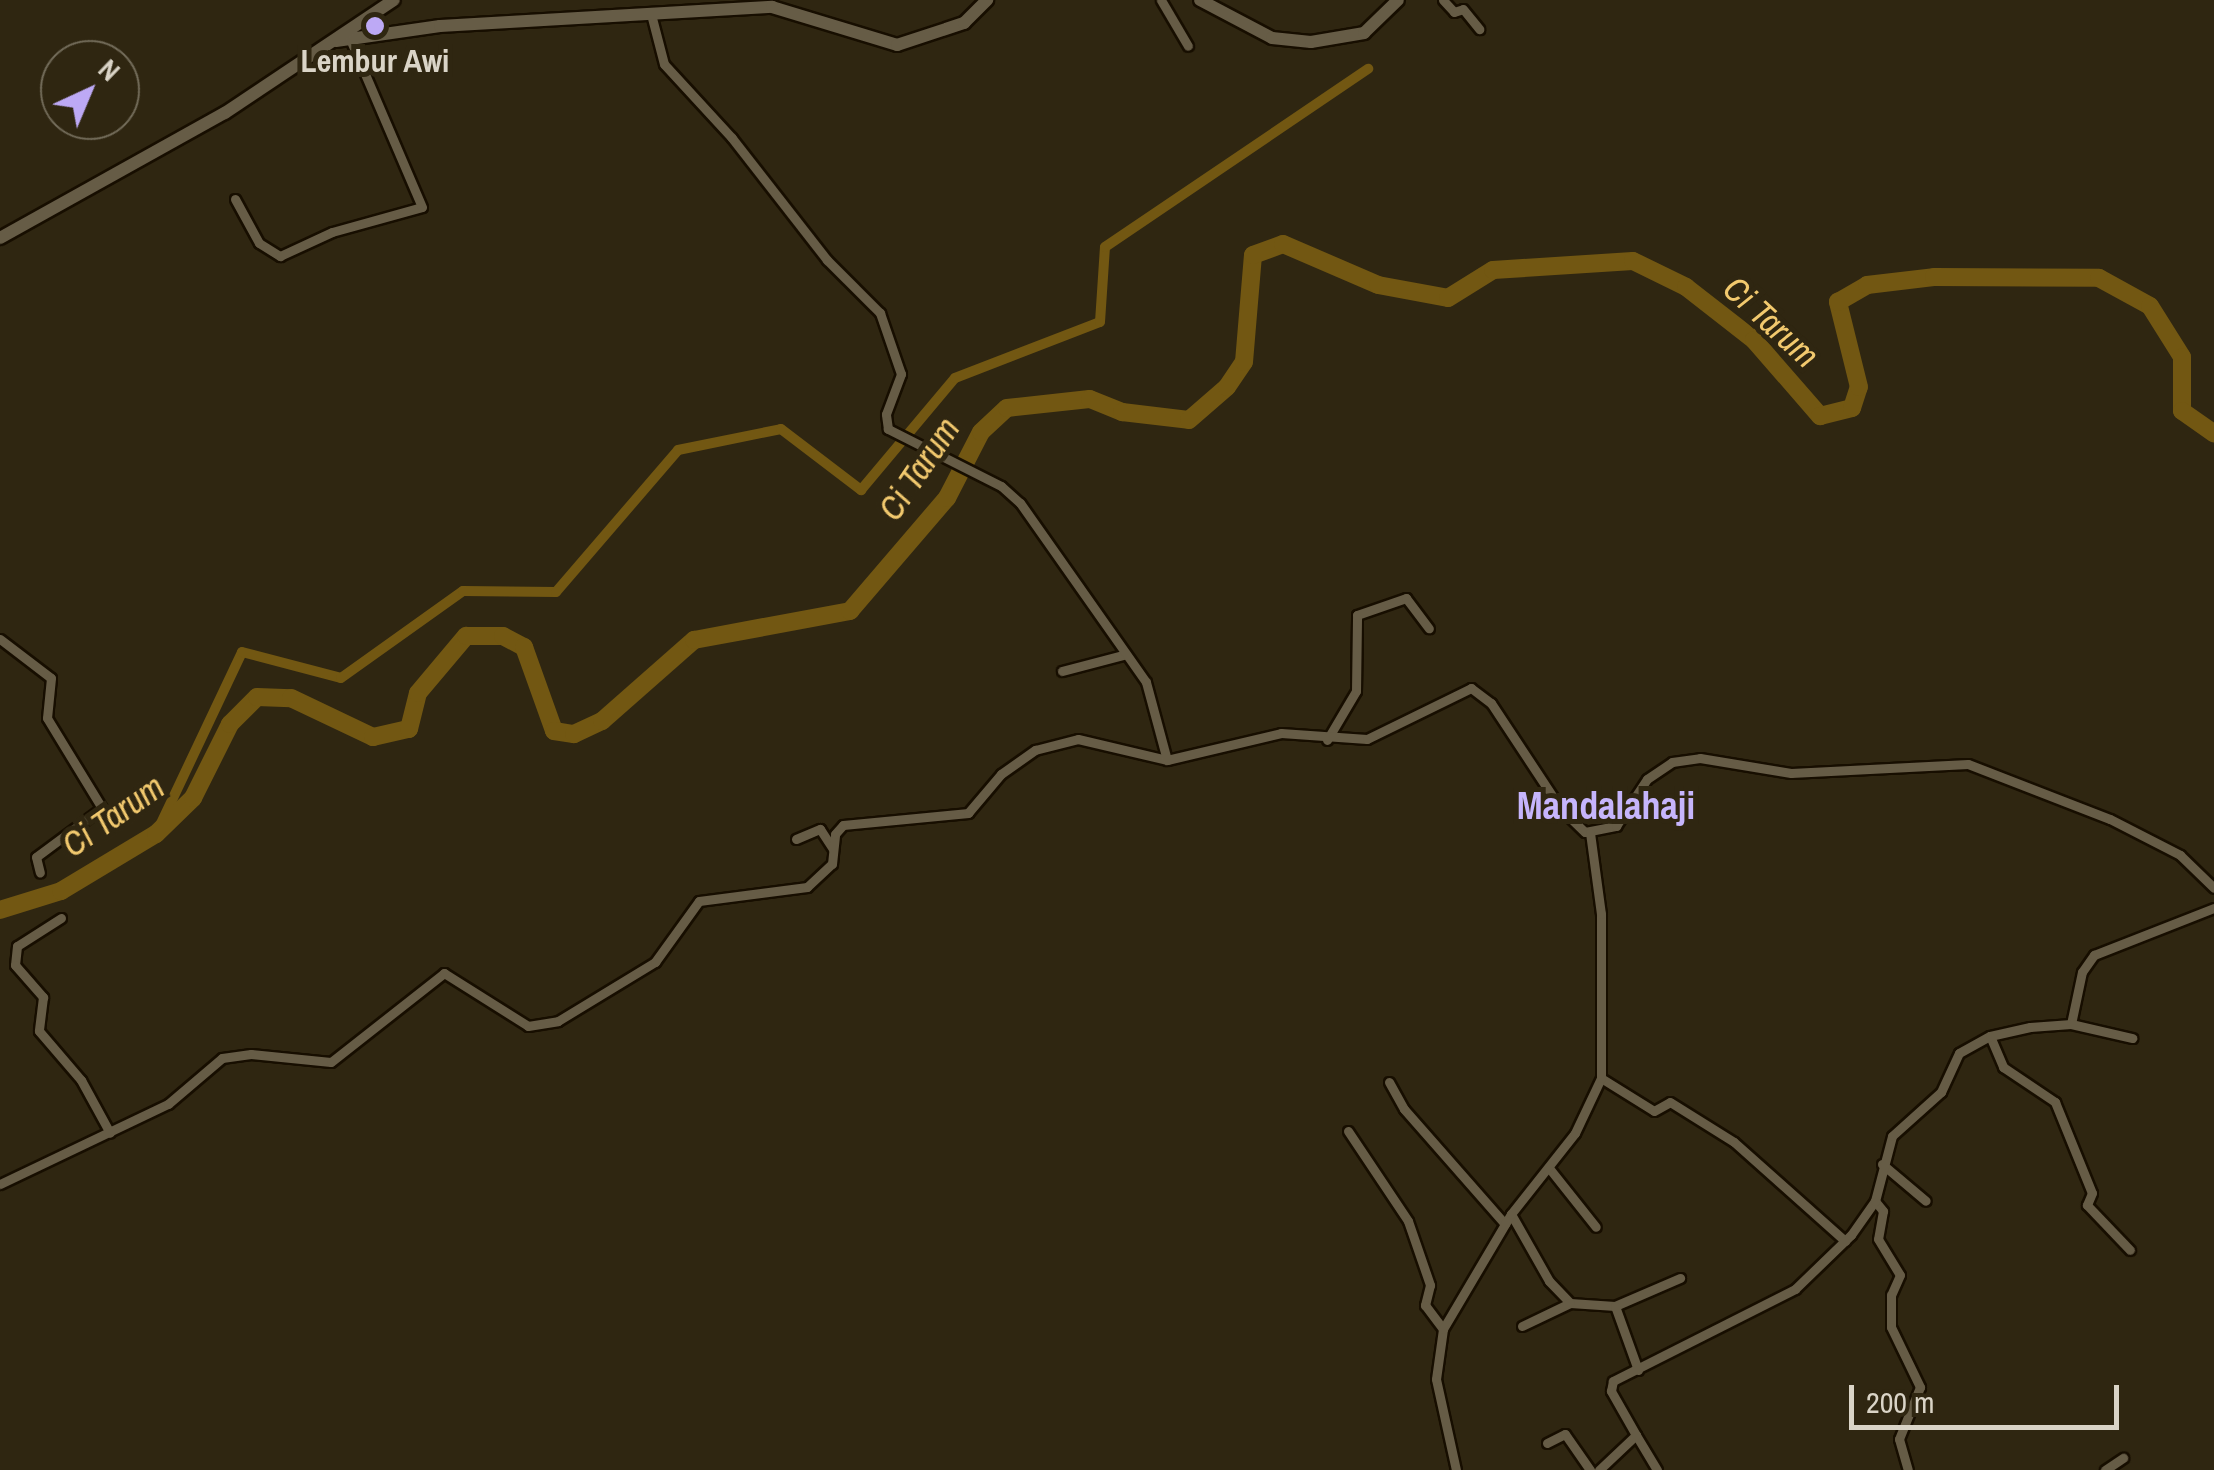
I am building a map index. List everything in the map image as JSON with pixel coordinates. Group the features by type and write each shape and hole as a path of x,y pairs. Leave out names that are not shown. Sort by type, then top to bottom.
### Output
{"main road":[{"path":"0,238 102,187 343,40 394,0"},
{"path":"343,40 440,26 772,7 898,45 964,22 987,0"},
{"path":"1200,0 1283,42 1354,37 1382,7 1398,0"}],"street":[{"path":"1161,0 1188,46"},
{"path":"1443,0 1454,12 1463,9 1479,28"},
{"path":"651,14 664,64 732,138 827,260 880,313 901,374 886,414 896,437 982,476 1009,493 1038,525 1158,709 1166,760"},
{"path":"234,199 260,243 280,256 332,232 422,207 343,40"},
{"path":"1327,740 1356,691 1357,615 1406,598 1429,628"},
{"path":"0,639 52,678 46,718 102,808 36,858 40,873"},
{"path":"1062,671 1123,655"},
{"path":"0,1184 168,1104 222,1058 251,1054 331,1062 444,973 528,1026 558,1021 655,962 690,906 712,896 740,899 806,888 826,874 843,824 968,814 1018,759 1054,743 1078,739 1166,760 1281,734 1327,740 1385,733 1471,688 1491,703 1572,823 1590,833 1616,826 1648,779 1672,762 1700,758 1790,773 1968,764 2110,818 2180,855 2214,888"},
{"path":"796,839 820,829 833,849"},
{"path":"1456,1470 1436,1380 1442,1329 1508,1219 1550,1168 1602,1078 1602,914 1590,833"},
{"path":"2071,1024 2082,972 2094,954 2214,908"},
{"path":"60,918 16,946 14,962 43,996 38,1031 81,1080 110,1132"},
{"path":"1657,1470 1610,1387 1782,1298 1845,1241 1875,1201 1882,1164 1897,1129 1945,1087 1955,1057 1990,1036 2071,1024 2132,1038"},
{"path":"1990,1036 2007,1071 2055,1102 2092,1194 2087,1204 2130,1250"},
{"path":"1602,1078 1654,1111 1668,1101 1734,1142 1845,1241"},
{"path":"1389,1082 1404,1109 1508,1219 1549,1281 1570,1303"},
{"path":"1348,1131 1408,1221 1430,1285 1425,1306 1442,1329"},
{"path":"1882,1164 1926,1201"},
{"path":"1550,1168 1596,1227"},
{"path":"1875,1201 1883,1211 1878,1240 1900,1275 1891,1296 1891,1327 1920,1387 1900,1439 1908,1470"},
{"path":"1522,1326 1570,1303 1614,1306 1680,1278"},
{"path":"1614,1306 1638,1370"},
{"path":"1547,1442 1565,1434 1590,1470"},
{"path":"1599,1470 1636,1435"},
{"path":"2105,1470 2123,1458"}],"waterway":[{"path":"156,834 242,652 341,678 463,591 556,592 678,450 781,429 861,490 955,378 1100,322 1105,247 1368,69"},
{"name":"Ci Tarum","path":"0,910 61,891 156,834 193,798 230,724 257,697 291,698 373,737 409,729 418,693 466,636 503,636 524,647 554,731 574,734 602,721 694,640 850,611 947,498 981,432 1007,408 1090,399 1122,412 1189,420 1227,387 1244,362 1253,255 1283,244 1378,285 1448,298 1493,270 1633,261 1686,287 1754,340 1820,416 1852,408 1859,387 1838,302 1867,285 1934,277 2099,278 2150,306 2182,357 2182,411 2214,433"}],"place":[{"name":"Lembur Awi","path":"375,26"}],"district":[{"name":"Mandalahaji","path":"1606,806"}]}
